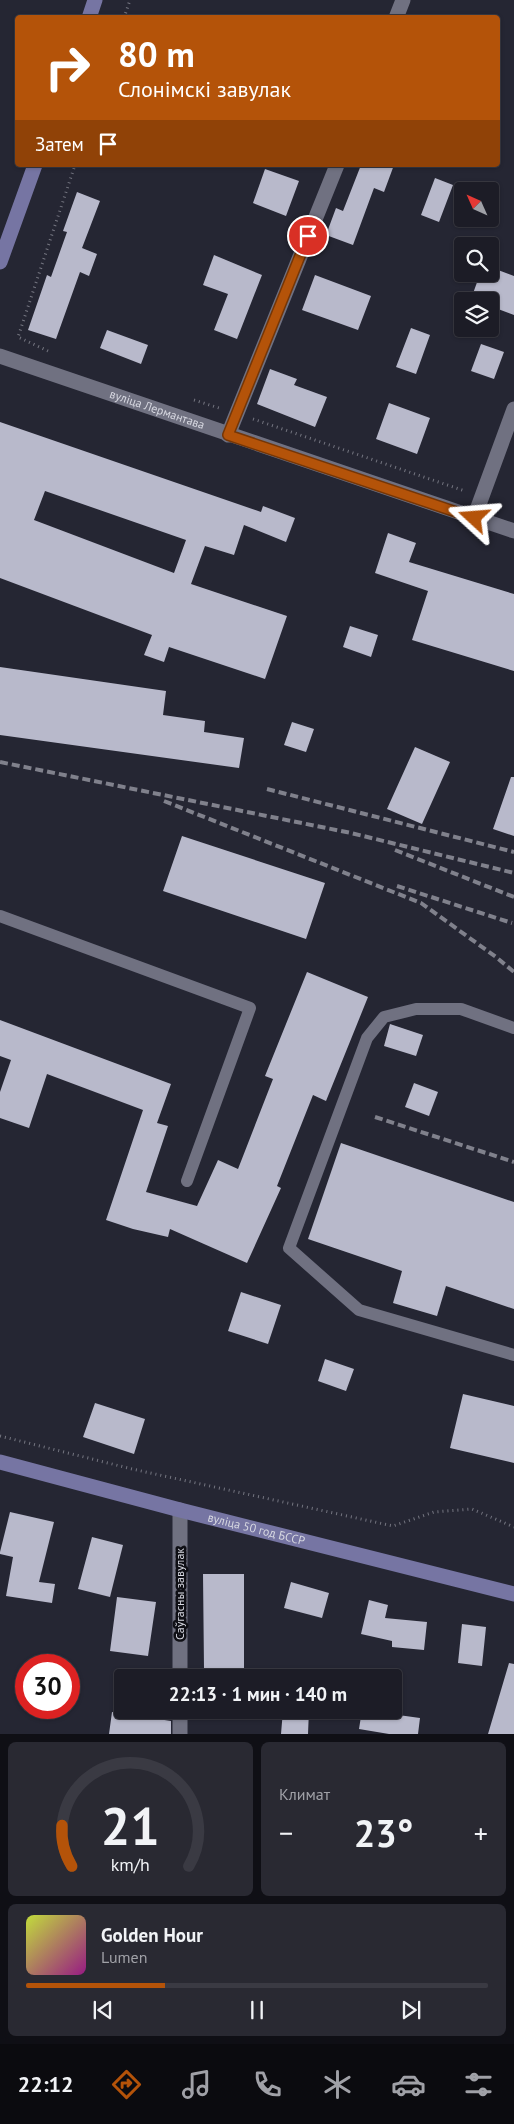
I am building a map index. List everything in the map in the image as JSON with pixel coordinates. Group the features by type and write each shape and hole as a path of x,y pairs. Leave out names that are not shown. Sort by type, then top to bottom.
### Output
{"main road":[{"path":"90,15 95,0"},
{"path":"0,262 34,167"},
{"name":"вуліца 50 год БССР","path":"0,1463 514,1594"}],"street":[{"path":"397,15 403,0"},
{"path":"228,435 335,167"},
{"name":"вуліца Лермантава","path":"0,356 514,532"},
{"path":"474,518 514,409"},
{"name":"Саўгасны завулак","path":"180,1510 180,1669"},
{"path":"180,1719 180,1734"}],"lane":[{"path":"0,916 250,1008 187,1181"},
{"path":"514,1028 461,1009 416,1009 384,1017 367,1038 289,1248 358,1310 514,1355"}],"path":[{"path":"125,15 130,0"},
{"path":"54,353 18,337 74,167"},
{"path":"191,399 434,478 482,497"},
{"path":"0,1436 132,1469 393,1526 434,1512 472,1509 514,1527"}],"building":[{"path":"360,167 393,167 384,192 374,188 353,245 326,235 336,208 343,211"},
{"path":"265,169 299,181 286,216 253,203"},
{"path":"435,178 453,185 439,222 421,215"},
{"path":"77,192 100,201 82,248 97,254 89,276 80,272 56,339 28,330 47,275 51,277 67,232 63,231"},
{"path":"214,255 262,275 237,339 214,330 228,294 203,285"},
{"path":"499,270 514,276 514,315 499,309 499,292 474,292 477,282 499,282"},
{"path":"315,275 371,296 358,330 302,310"},
{"path":"411,328 430,335 416,374 396,367"},
{"path":"107,330 148,345 141,364 100,348"},
{"path":"481,344 504,352 494,379 471,371"},
{"path":"270,369 297,379 294,385 327,397 315,427 257,404"},
{"path":"389,403 430,418 417,454 376,439"},
{"path":"0,422 261,512 263,506 295,518 286,542 244,525 234,555 205,546 191,584 287,616 265,679 169,647 164,662 144,655 152,635 0,578","holes":["45,491 186,540 174,573 34,520"]},
{"path":"388,533 416,543 409,562 514,594 514,671 412,640 428,591 375,573"},
{"path":"350,626 378,635 371,657 343,647"},
{"path":"0,667 166,691 163,715 205,721 204,732 244,738 239,768 0,735"},
{"path":"292,722 314,729 306,752 284,745"},
{"path":"415,747 450,762 422,824 387,809"},
{"path":"511,777 514,777 514,836 493,829"},
{"path":"182,836 325,883 306,939 163,891"},
{"path":"307,972 368,997 326,1101 313,1095 277,1186 281,1188 247,1263 170,1229 168,1237 133,1229 106,1220 143,1110 47,1074 29,1128 0,1118 0,1092 11,1060 0,1056 0,1020 171,1084 157,1123 168,1126 146,1192 197,1206 218,1160 238,1169 273,1079 265,1076"},
{"path":"390,1024 423,1035 416,1056 384,1046"},
{"path":"414,1083 438,1092 429,1116 405,1107"},
{"path":"341,1143 514,1202 514,1309 446,1286 437,1316 393,1303 402,1271 308,1239"},
{"path":"241,1292 281,1305 268,1344 228,1331"},
{"path":"325,1359 354,1369 346,1391 318,1381"},
{"path":"463,1394 514,1406 514,1463 450,1448"},
{"path":"95,1403 145,1419 134,1454 83,1437"},
{"path":"10,1512 54,1522 39,1582 55,1584 52,1603 6,1596 13,1557 0,1554 0,1552"},
{"path":"92,1537 123,1545 110,1597 78,1589"},
{"path":"203,1574 244,1574 244,1669 204,1669"},
{"path":"291,1582 329,1593 322,1618 284,1608"},
{"path":"117,1597 156,1602 148,1656 110,1651"},
{"path":"369,1600 388,1605 385,1618 427,1622 424,1650 392,1647 392,1641 361,1634"},
{"path":"462,1624 486,1627 482,1666 458,1663"},
{"path":"509,1663 514,1664 514,1734 488,1734"},
{"path":"112,1712 114,1712 114,1719 158,1719 171,1721 171,1734 109,1734"},
{"path":"402,1716 420,1718 418,1734 389,1734 359,1729 361,1719 402,1719"},
{"path":"282,1719 309,1719 308,1734 281,1734"}],"railway":[{"path":"0,762 351,833 514,873"},
{"path":"267,789 514,852"},
{"path":"164,801 421,903 514,972"},
{"path":"395,850 514,897"},
{"path":"397,886 512,923"},
{"path":"375,1117 514,1162"}],"route":[{"path":"308,236 228,435 474,518"}]}
